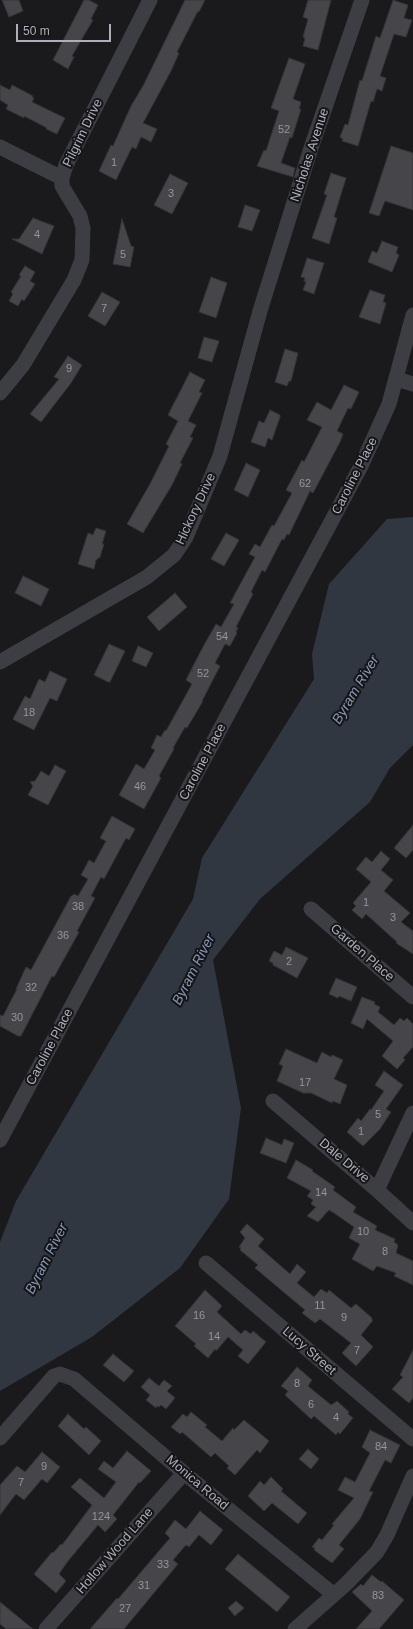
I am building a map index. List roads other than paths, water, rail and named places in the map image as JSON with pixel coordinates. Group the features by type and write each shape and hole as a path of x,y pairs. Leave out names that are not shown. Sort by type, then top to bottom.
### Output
{"street":[{"name":"Pilgrim Drive","path":"0,393 23,365 74,280 82,260 83,228 80,216 62,186 62,178 66,165 150,0"},
{"name":"Nicholas Avenue","path":"260,311 311,148 362,0"},
{"path":"0,147 62,178"},
{"name":"Hickory Drive","path":"0,662 147,577 174,555 186,537 220,456 260,311"},
{"name":"Caroline Place","path":"0,1140 361,466 389,404 397,379 413,315"},
{"path":"397,379 413,384"},
{"name":"Garden Place","path":"311,909 413,996"},
{"name":"Dale Drive","path":"273,1102 377,1190 413,1223"},
{"path":"377,1190 413,1113"},
{"name":"Lucy Street","path":"206,1263 413,1439"},
{"name":"Monica Road","path":"0,1438 54,1376 60,1374 74,1378 184,1473 333,1594"},
{"name":"Hollow Wood Lane","path":"46,1629 184,1473"},
{"path":"295,1629 377,1552 387,1535 413,1476"}],"water":[{"name":"Byram River","path":"413,517 413,745 390,768 370,802 260,899 213,960 241,1108 229,1199 180,1268 92,1337 0,1391 0,1242 16,1201 193,899 202,858 314,679 312,654 329,584 387,519"}]}
